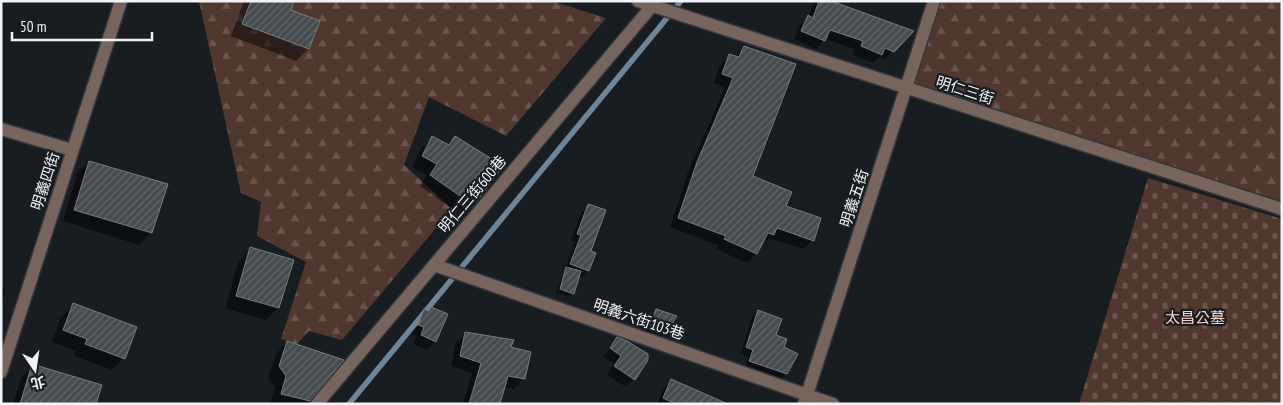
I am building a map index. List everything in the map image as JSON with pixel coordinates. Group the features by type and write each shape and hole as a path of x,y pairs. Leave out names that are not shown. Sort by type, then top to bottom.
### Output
{"street":[{"name":"明義四街","path":"1,372 121,1"},
{"name":"明仁三街","path":"638,1 1282,209"},
{"name":"明義五街","path":"806,400 934,1"},
{"name":"明仁三街600巷","path":"316,404 652,6"},
{"path":"1,130 72,150"},
{"name":"明義六街103巷","path":"434,265 806,400 833,404"}],"green space":[{"path":"199,1 551,1 606,18 506,136 429,97 404,165 452,209 342,340 309,331 297,344 281,339 306,262 257,236 261,202 241,193"},
{"path":"940,1 1282,1 1282,201 914,86"},
{"name":"太昌公墓","path":"1148,178 1282,219 1282,404 1079,404"}],"building":[{"path":"251,1 294,1 291,10 320,21 309,49 242,24"},
{"path":"819,1 831,1 914,31 894,52 885,48 882,55 861,46 863,41 830,30 825,41 801,31 808,15 813,18"},
{"path":"744,46 796,64 753,176 792,192 786,206 821,218 814,241 777,228 774,235 768,233 757,254 724,239 726,236 678,218 697,162 733,78 722,74 729,54 739,57"},
{"path":"432,136 449,145 455,136 503,166 477,201 465,194 463,198 430,175 437,164 422,156"},
{"path":"89,161 168,184 152,233 74,210"},
{"path":"588,204 606,210 591,251 596,253 589,271 570,264 581,235 577,234"},
{"path":"250,247 294,260 279,308 236,296"},
{"path":"566,267 581,271 574,294 560,289"},
{"path":"73,303 137,327 125,359 85,344 87,339 63,330"},
{"path":"431,307 448,314 436,342 421,335 424,327 418,325 424,309 429,311"},
{"path":"656,309 677,316 667,332 650,325"},
{"path":"758,310 782,319 776,335 787,339 784,347 798,354 787,374 749,361 753,350 746,347"},
{"path":"465,332 514,340 511,347 531,352 525,379 508,376 500,404 469,404 481,363 460,356"},
{"path":"617,337 648,354 648,360 635,380 614,366 621,356 610,348"},
{"path":"287,341 344,360 310,401 281,394 286,376 279,366"},
{"path":"32,364 102,385 96,404 20,404"},
{"path":"671,379 728,404 676,404 663,398"}],"waterway":[{"path":"349,404 681,1"}]}
